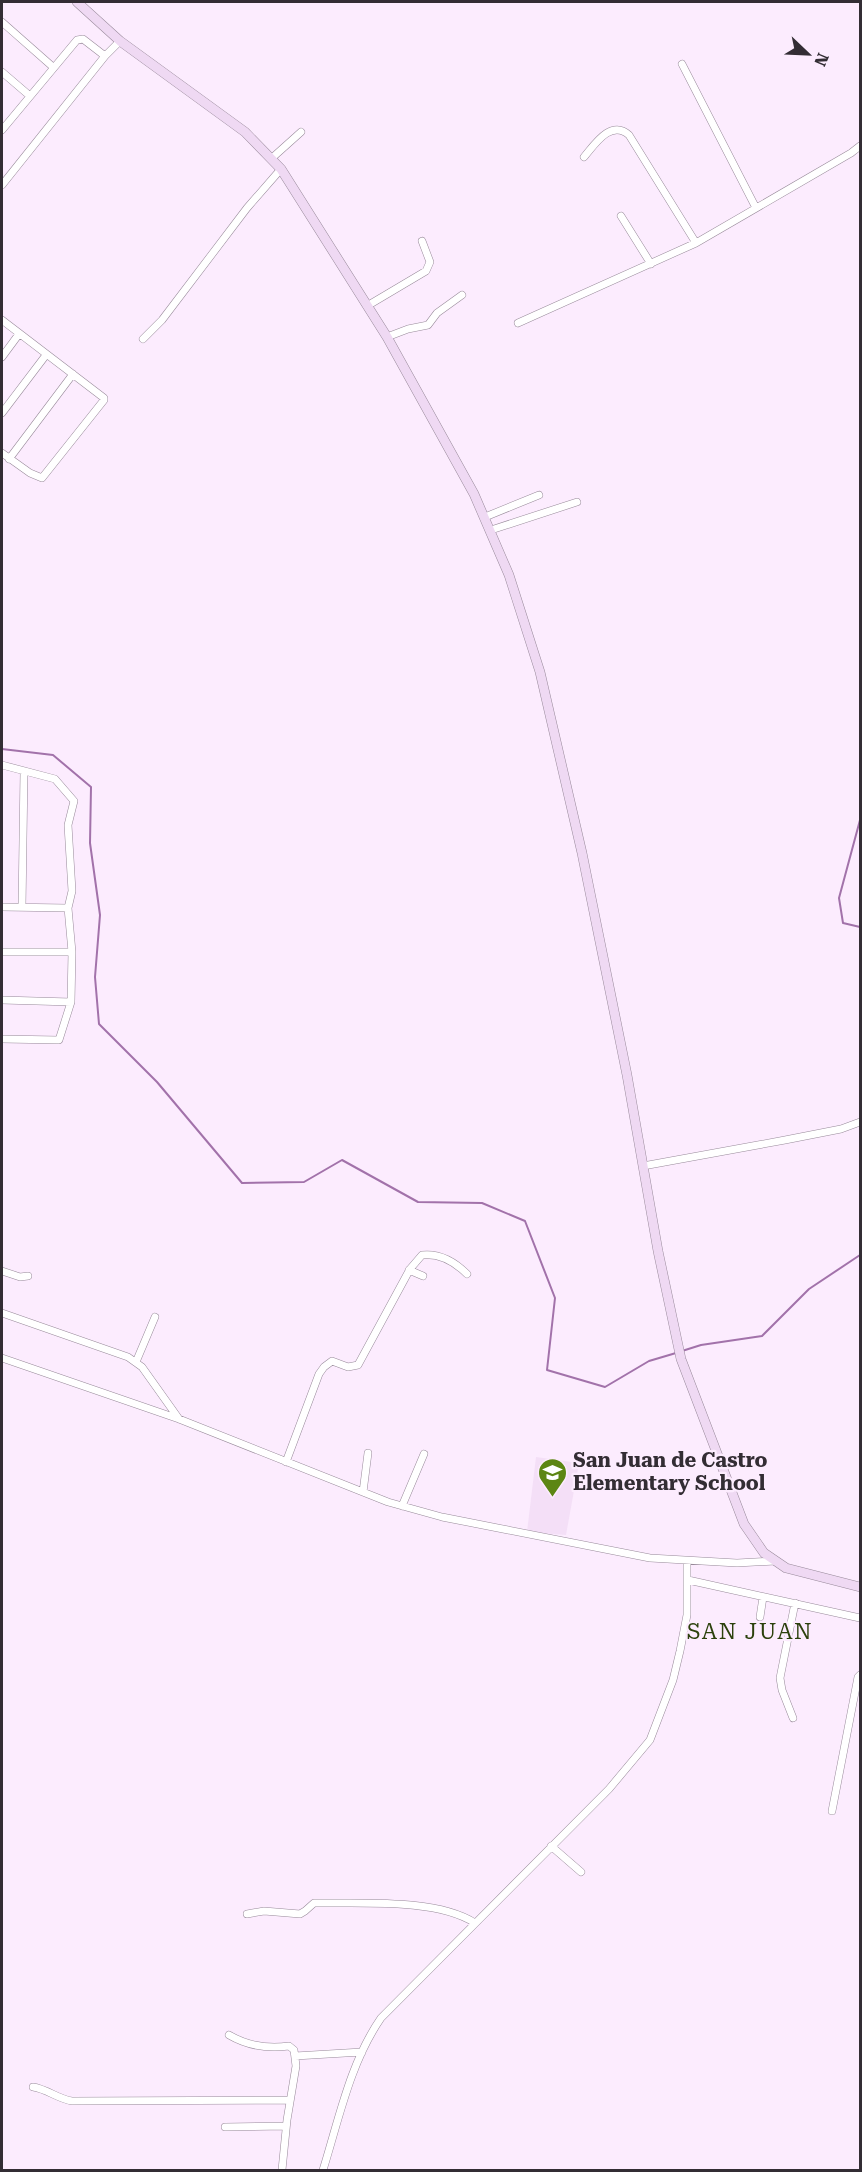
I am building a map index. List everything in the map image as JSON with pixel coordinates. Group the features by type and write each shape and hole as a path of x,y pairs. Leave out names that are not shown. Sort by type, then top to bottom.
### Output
{"street":[{"path":"77,2 120,40 233,123 281,169 387,337 485,517 509,575 540,672 582,853 681,1359 744,1524 764,1553 786,1568 861,1587"},
{"path":"2,22 53,67"},
{"path":"2,130 4,121 30,96 53,67 80,39 105,56"},
{"path":"2,184 120,40"},
{"path":"682,64 756,208"},
{"path":"2,72 30,96"},
{"path":"584,157 603,135 614,130 623,130 629,135 696,243"},
{"path":"272,158 300,132"},
{"path":"518,324 696,243 861,146"},
{"path":"143,339 162,320 247,208 281,169"},
{"path":"621,216 651,264"},
{"path":"367,306 426,271 430,262 422,241"},
{"path":"387,337 428,325 437,313 462,295"},
{"path":"2,320 104,398 103,403 42,478 30,473 2,453"},
{"path":"2,357 19,334"},
{"path":"2,413 46,355"},
{"path":"9,459 73,374"},
{"path":"485,517 539,495"},
{"path":"491,530 577,502"},
{"path":"2,765 55,779 74,801 68,825 72,891 68,908 72,952 71,1002 59,1040 2,1040"},
{"path":"22,907 24,772"},
{"path":"2,907 68,908"},
{"path":"2,952 72,952"},
{"path":"2,1000 71,1002"},
{"path":"643,1166 841,1129 861,1122"},
{"path":"286,1462 319,1374 332,1361 348,1367 358,1365 409,1270 422,1255 442,1257 456,1264 467,1274"},
{"path":"409,1270 423,1276"},
{"path":"2,1271 20,1277 28,1276"},
{"path":"2,1313 122,1354 136,1362 146,1372 179,1419"},
{"path":"136,1362 155,1317"},
{"path":"2,1358 179,1419 363,1492 442,1517 650,1558 738,1563 775,1561"},
{"path":"363,1492 368,1453"},
{"path":"402,1506 424,1454"},
{"path":"323,2170 354,2071 375,2027 389,2008 609,1789 650,1740 673,1680 680,1651 687,1615 687,1561"},
{"path":"688,1580 861,1618"},
{"path":"760,1617 763,1597"},
{"path":"793,1718 782,1690 780,1678 795,1603"},
{"path":"832,1811 858,1677 861,1675"},
{"path":"551,1846 581,1872"},
{"path":"247,1914 264,1911 300,1914 314,1903 423,1906 456,1912 475,1923"},
{"path":"228,2035 256,2046 292,2047 296,2066 286,2126 282,2170"},
{"path":"295,2056 362,2052"},
{"path":"33,2087 44,2089 72,2101 290,2100"},
{"path":"225,2127 286,2126"}],"shaded area":[{"name":"San Juan de Castro Elementary School","path":"536,1457 579,1463 566,1535 527,1532"}],"waterway":[{"path":"2,749 53,755 91,787 90,843 100,915 95,977 99,1024 157,1082 242,1183 304,1182 342,1160 418,1202 482,1203 525,1221 555,1298 547,1370 605,1387 649,1361 676,1353"},
{"path":"860,820 839,898 843,923 860,927"},
{"path":"682,1351 701,1345 762,1336 809,1289 860,1255"}],"place":[{"name":"San Juan de Castro Elementary School","path":"552,1498"}],"district":[{"name":"SAN JUAN","path":"750,1631"}]}
